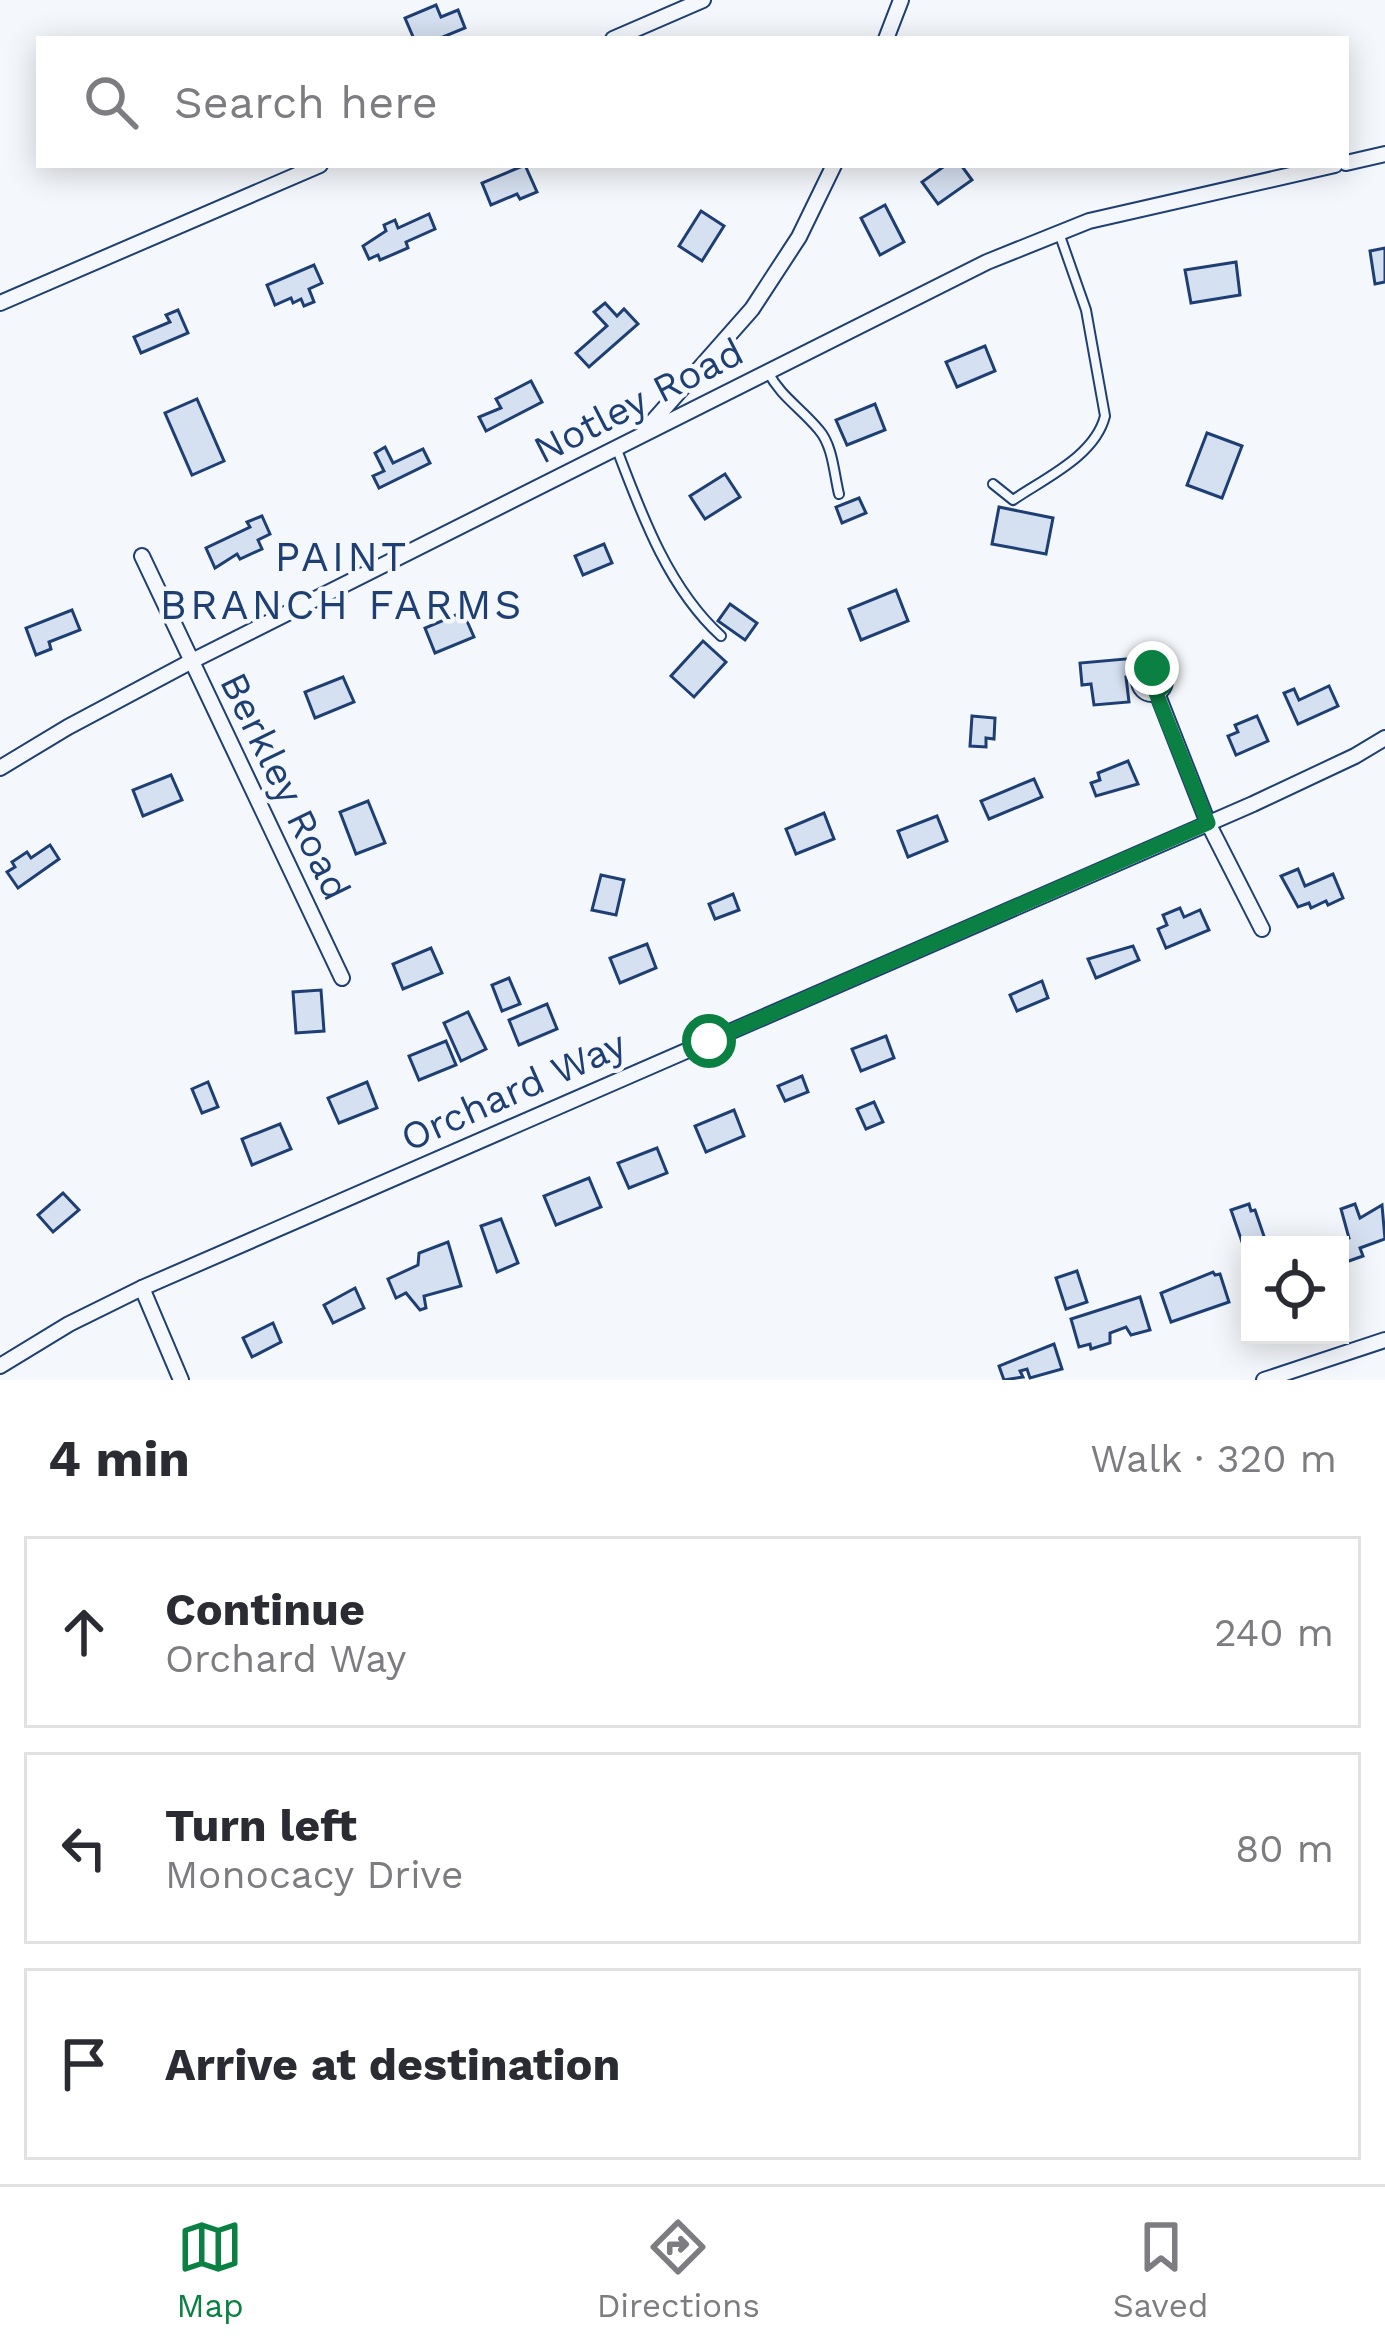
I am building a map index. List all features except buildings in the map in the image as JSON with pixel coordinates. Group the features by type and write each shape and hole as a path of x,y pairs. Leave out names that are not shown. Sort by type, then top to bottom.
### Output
{"street":[{"path":"620,36 704,0"},
{"path":"887,36 901,0"},
{"path":"1349,162 1385,154"},
{"path":"0,303 313,168"},
{"path":"640,436 752,309 799,237 832,168"},
{"name":"Notley Road","path":"0,768 190,662 987,262 1089,221 1321,168"},
{"name":"Berkley Road","path":"142,556 342,979"},
{"path":"1156,693 1208,823 1262,929"},
{"name":"Orchard Way","path":"0,1366 142,1288 1208,823 1385,738"},
{"path":"142,1288 181,1380"},
{"path":"1264,1380 1385,1340"}],"lane":[{"path":"993,484 1013,500 1092,446 1105,416 1086,310 1059,233"},
{"path":"769,372 788,402 826,440 839,494"},
{"path":"616,447 651,536 706,623 721,637"}],"district":[{"name":"PAINT BRANCH FARMS","path":"342,580"}],"route":[{"path":"709,1041 1208,823 1156,693 1164,686 1164,676 1152,668"}]}
